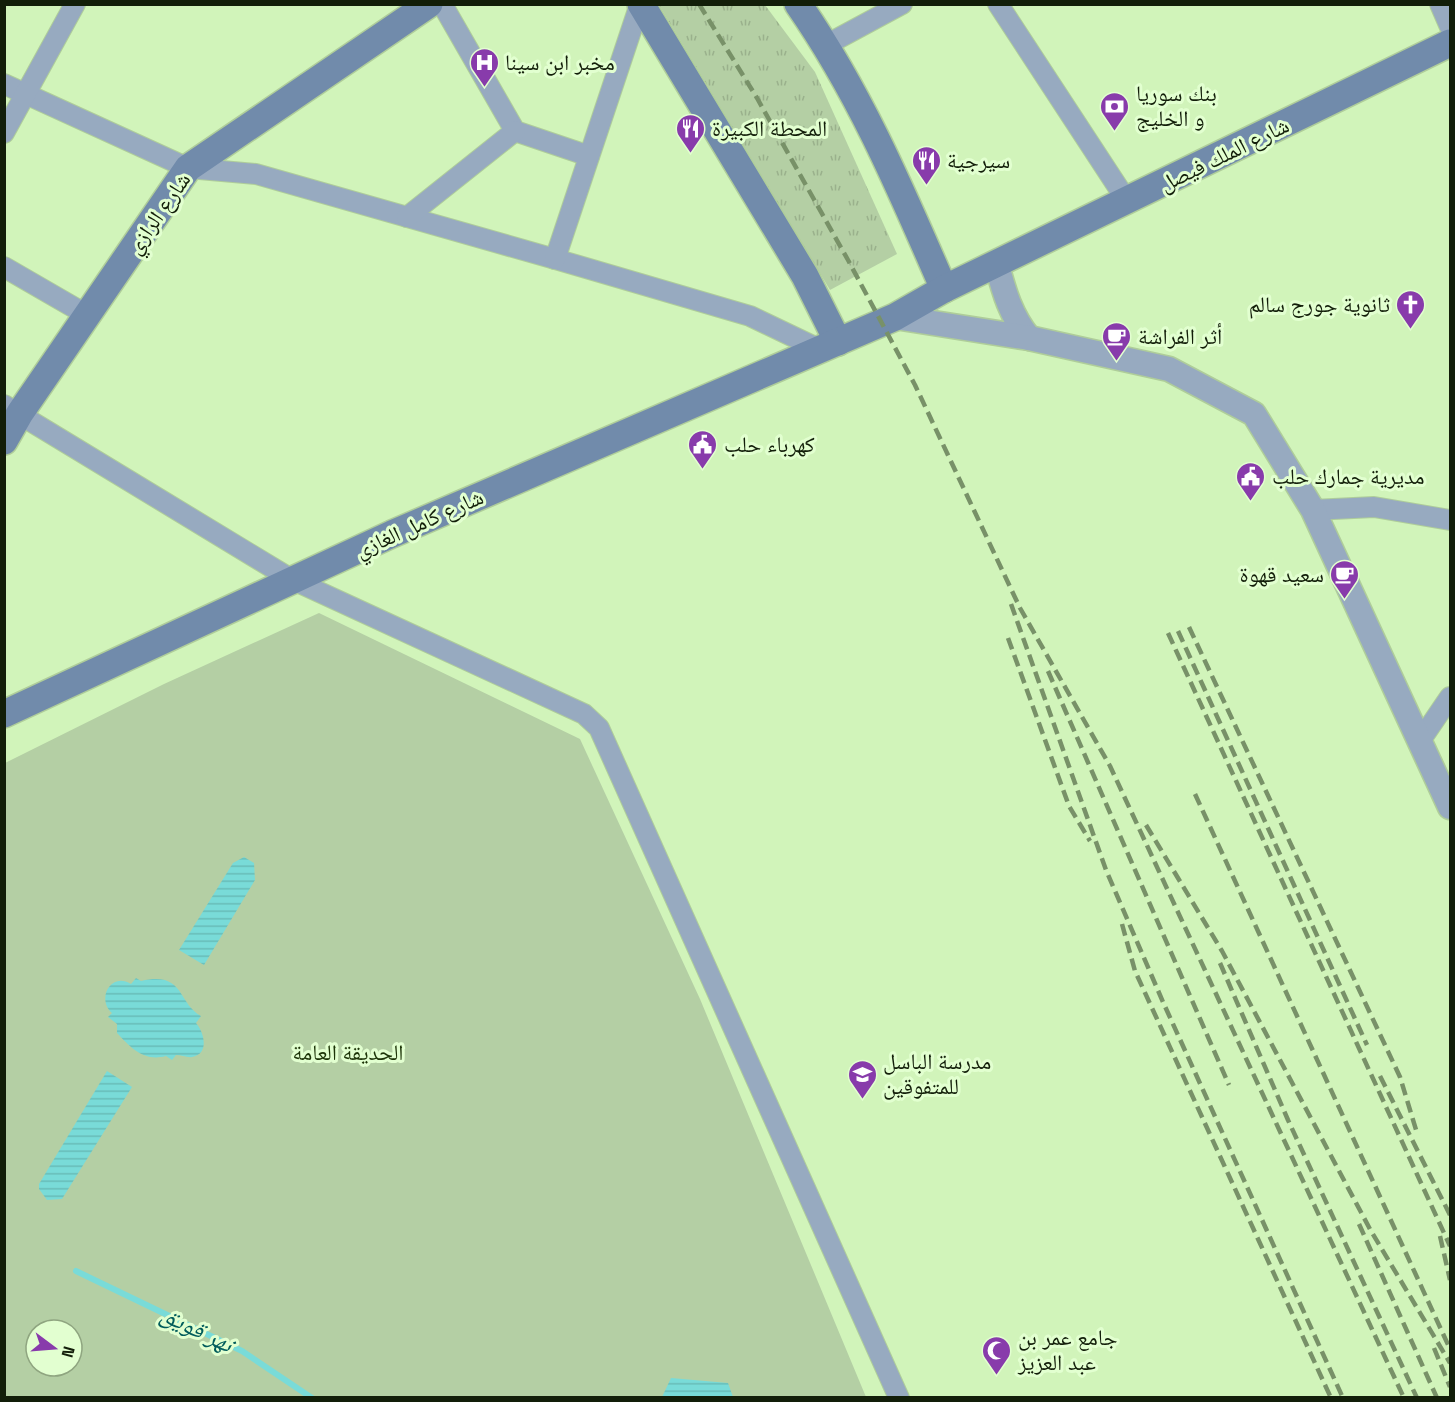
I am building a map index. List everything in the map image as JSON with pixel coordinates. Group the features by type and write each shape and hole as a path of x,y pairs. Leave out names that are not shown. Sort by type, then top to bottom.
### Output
{"main road":[{"name":"شارع الرازي","path":"4,441 12,409 87,315 188,168 429,4"},
{"path":"640,4 805,276 830,346"},
{"path":"798,4 826,45 862,107 887,158 944,289"},
{"name":"شارع الملك فيصل","path":"830,346 895,317 944,289 1450,44"},
{"name":"شارع كامل الغازي","path":"4,714 291,579 830,346"}],"street":[{"path":"4,134 75,4"},
{"path":"442,4 516,131 589,156"},
{"path":"555,259 640,4"},
{"path":"826,45 902,4"},
{"path":"998,4 1127,201"},
{"path":"1440,4 1450,27"},
{"path":"4,84 188,168 255,174 750,316 830,346"},
{"path":"407,217 516,131"},
{"path":"997,265 1005,298 1017,324 1029,338"},
{"path":"4,267 87,315"},
{"path":"895,317 1029,338 1169,369 1254,414 1312,510 1450,807"},
{"path":"12,409 291,579 584,714 599,728 899,1398"},
{"path":"1312,510 1374,507 1450,520"},
{"path":"1420,741 1450,697"}],"green space":[{"path":"659,5 765,5 815,72 897,254 830,290"},
{"name":"الحديقة العامة","path":"319,613 580,739 700,999 866,1397 5,1398 5,763 164,684"}],"water":[{"path":"244,857 254,863 255,880 204,965 179,950 233,863"},
{"path":"136,978 141,981 166,980 173,984 193,1010 201,1016 196,1023 204,1042 198,1055 190,1057 176,1055 172,1060 166,1056 151,1057 138,1052 117,1033 117,1024 108,1017 112,1013 105,1001 108,988 117,981 131,984"},
{"path":"107,1071 132,1087 62,1199 47,1200 39,1189 39,1184"},
{"path":"671,1378 728,1383 733,1397 662,1397"}],"waterway":[{"name":"نهر قويق","path":"76,1271 242,1351 312,1398"}],"railway":[{"path":"699,4 757,98 848,260 915,385 1020,608 1110,766 1404,1398"},
{"path":"1011,604 1106,870 1163,1002 1343,1398"},
{"path":"1189,627 1400,1077 1417,1133"},
{"path":"1178,631 1367,1045"},
{"path":"1168,633 1450,1246"},
{"path":"1008,638 1069,806 1090,841"},
{"path":"1048,671 1229,1085"},
{"path":"1195,794 1450,1349"},
{"path":"1146,825 1222,951 1371,1231 1450,1363"},
{"path":"1122,924 1135,971 1331,1398"},
{"path":"1220,963 1288,1120 1417,1398"},
{"path":"1380,1076 1450,1215"},
{"path":"1359,1224 1437,1398"},
{"path":"1440,1236 1450,1280"},
{"path":"1434,1348 1450,1387"}],"place":[{"name":"مخبر ابن سينا","path":"484,88"},
{"name":"بنك سوريا و الخليج","path":"1115,132"},
{"name":"المحطة الكبيرة","path":"691,154"},
{"name":"سيرجية","path":"926,186"},
{"name":"ثانوية جورج سالم","path":"1411,330"},
{"name":"أثر الفراشة","path":"1117,362"},
{"name":"كهرباء حلب","path":"703,470"},
{"name":"مديرية جمارك حلب","path":"1251,502"},
{"name":"سعيد قهوة","path":"1345,600"},
{"name":"مدرسة الباسل للمتفوقين","path":"862,1100"},
{"name":"جامع عمر بن عبد العزيز","path":"997,1376"}]}
